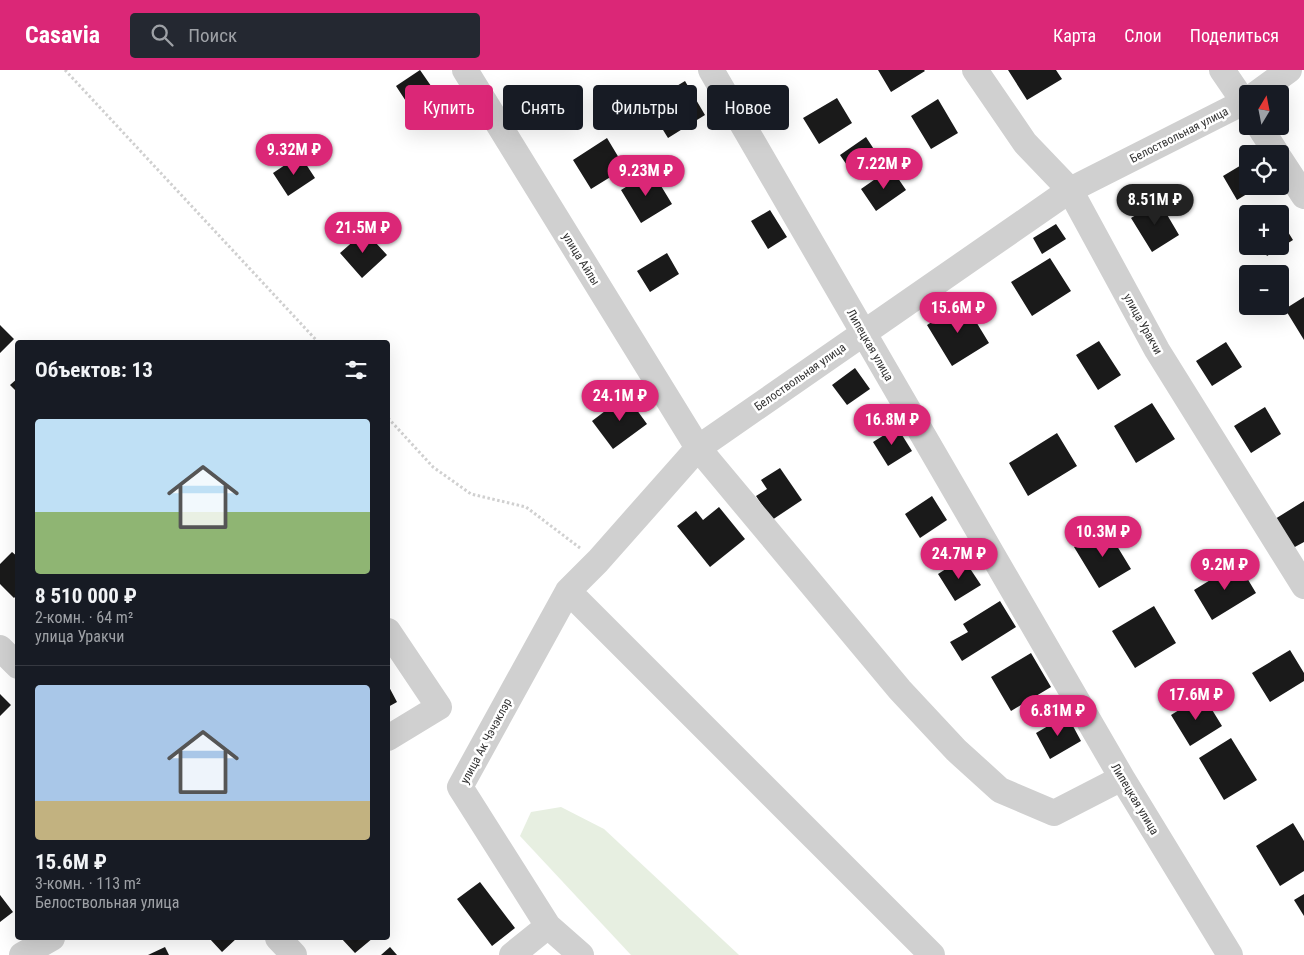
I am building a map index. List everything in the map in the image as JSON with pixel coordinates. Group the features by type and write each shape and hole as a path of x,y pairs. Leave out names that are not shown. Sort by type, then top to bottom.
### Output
{"street":[{"name":"улица Айлы","path":"465,70 698,448 900,690 956,750 1000,790 1054,814 1122,778"},
{"name":"Липецкая улица","path":"710,70 1122,778 1230,955"},
{"name":"улица Уракчи","path":"975,70 1025,143 1070,190 1157,350 1304,586"},
{"path":"1222,70 1239,90"},
{"name":"Белоствольная улица","path":"1270,85 1289,70"},
{"name":"Белоствольная улица","path":"568,591 598,562 698,448 1070,190 1239,106"},
{"path":"1289,173 1304,196"},
{"path":"568,591 932,955"},
{"name":"улица Ак Чэчэклэр","path":"568,591 460,787 548,926 581,955"},
{"path":"390,634 439,707 390,737"},
{"path":"512,955 548,926"},
{"path":"22,955 48,940"},
{"path":"280,940 294,955"}],"path":[{"path":"65,70 316,340"},
{"path":"390,420 433,467 471,494 526,507 598,562"}],"shaded area":[{"path":"561,807 604,829 739,955 631,955 520,836 531,812"}],"building":[{"path":"420,70 430,85 405,85 405,100 396,86"},
{"path":"878,70 924,70 925,71 891,92"},
{"path":"1008,70 1056,70 1062,79 1027,100"},
{"path":"685,81 687,85 678,85"},
{"path":"837,98 852,123 819,144 803,118"},
{"path":"938,99 958,133 931,149 911,116"},
{"path":"697,101 705,115 697,120"},
{"path":"663,130 681,130 668,138"},
{"path":"866,137 879,157 853,174 840,155"},
{"path":"607,138 625,168 591,189 573,160"},
{"path":"300,155 315,178 288,196 273,173"},
{"path":"1239,166 1239,195 1245,195 1237,200 1223,176"},
{"path":"891,168 906,190 876,211 861,189"},
{"path":"652,171 672,204 641,223 621,190"},
{"path":"1159,201 1179,235 1152,252 1131,218"},
{"path":"770,210 787,237 768,249 751,221"},
{"path":"1056,224 1066,239 1042,254 1033,238"},
{"path":"365,231 387,255 362,278 340,253"},
{"path":"1289,234 1293,240 1289,242"},
{"path":"667,253 679,274 650,292 637,271"},
{"path":"1050,258 1071,291 1032,316 1011,282"},
{"path":"1304,297 1304,340 1289,315 1289,306"},
{"path":"964,302 989,343 952,366 927,325"},
{"path":"0,325 14,339 0,353"},
{"path":"1099,341 1121,375 1098,390 1076,355"},
{"path":"1226,342 1242,367 1212,386 1196,361"},
{"path":"855,368 870,389 847,405 832,385"},
{"path":"15,381 15,390 10,385"},
{"path":"626,395 647,424 613,449 592,421"},
{"path":"1152,403 1175,439 1136,463 1114,426"},
{"path":"1265,407 1281,434 1251,453 1234,426"},
{"path":"897,427 912,451 888,466 873,442"},
{"path":"1057,433 1077,466 1028,496 1009,463"},
{"path":"780,468 802,500 772,520 756,496 767,489 761,480"},
{"path":"932,496 947,520 920,538 905,514"},
{"path":"1304,501 1304,542 1293,548 1275,519"},
{"path":"719,507 745,539 710,567 677,526 696,511 703,520"},
{"path":"1106,528 1131,569 1099,588 1074,547"},
{"path":"12,552 15,554 14,598 0,584 0,564"},
{"path":"963,558 981,585 955,601 938,574"},
{"path":"1238,563 1256,593 1212,620 1194,590"},
{"path":"1000,601 1016,627 962,661 950,642 968,632 963,624"},
{"path":"1154,606 1176,643 1135,668 1112,631"},
{"path":"1290,650 1304,673 1304,681 1270,702 1252,673"},
{"path":"1031,653 1051,687 1011,711 991,677"},
{"path":"390,689 397,702 390,706"},
{"path":"0,694 11,705 0,716"},
{"path":"1203,695 1222,726 1190,746 1171,715"},
{"path":"1067,715 1081,741 1050,759 1036,733"},
{"path":"1231,738 1257,780 1224,800 1199,758"},
{"path":"1293,823 1304,841 1304,871 1280,886 1256,846"},
{"path":"480,882 515,928 492,946 457,899"},
{"path":"1304,894 1304,916 1294,900"},
{"path":"0,895 13,912 0,922"},
{"path":"211,940 235,940 222,952"},
{"path":"343,940 371,940 355,953"},
{"path":"165,947 169,955 148,955"},
{"path":"390,947 397,955 381,955"}]}
